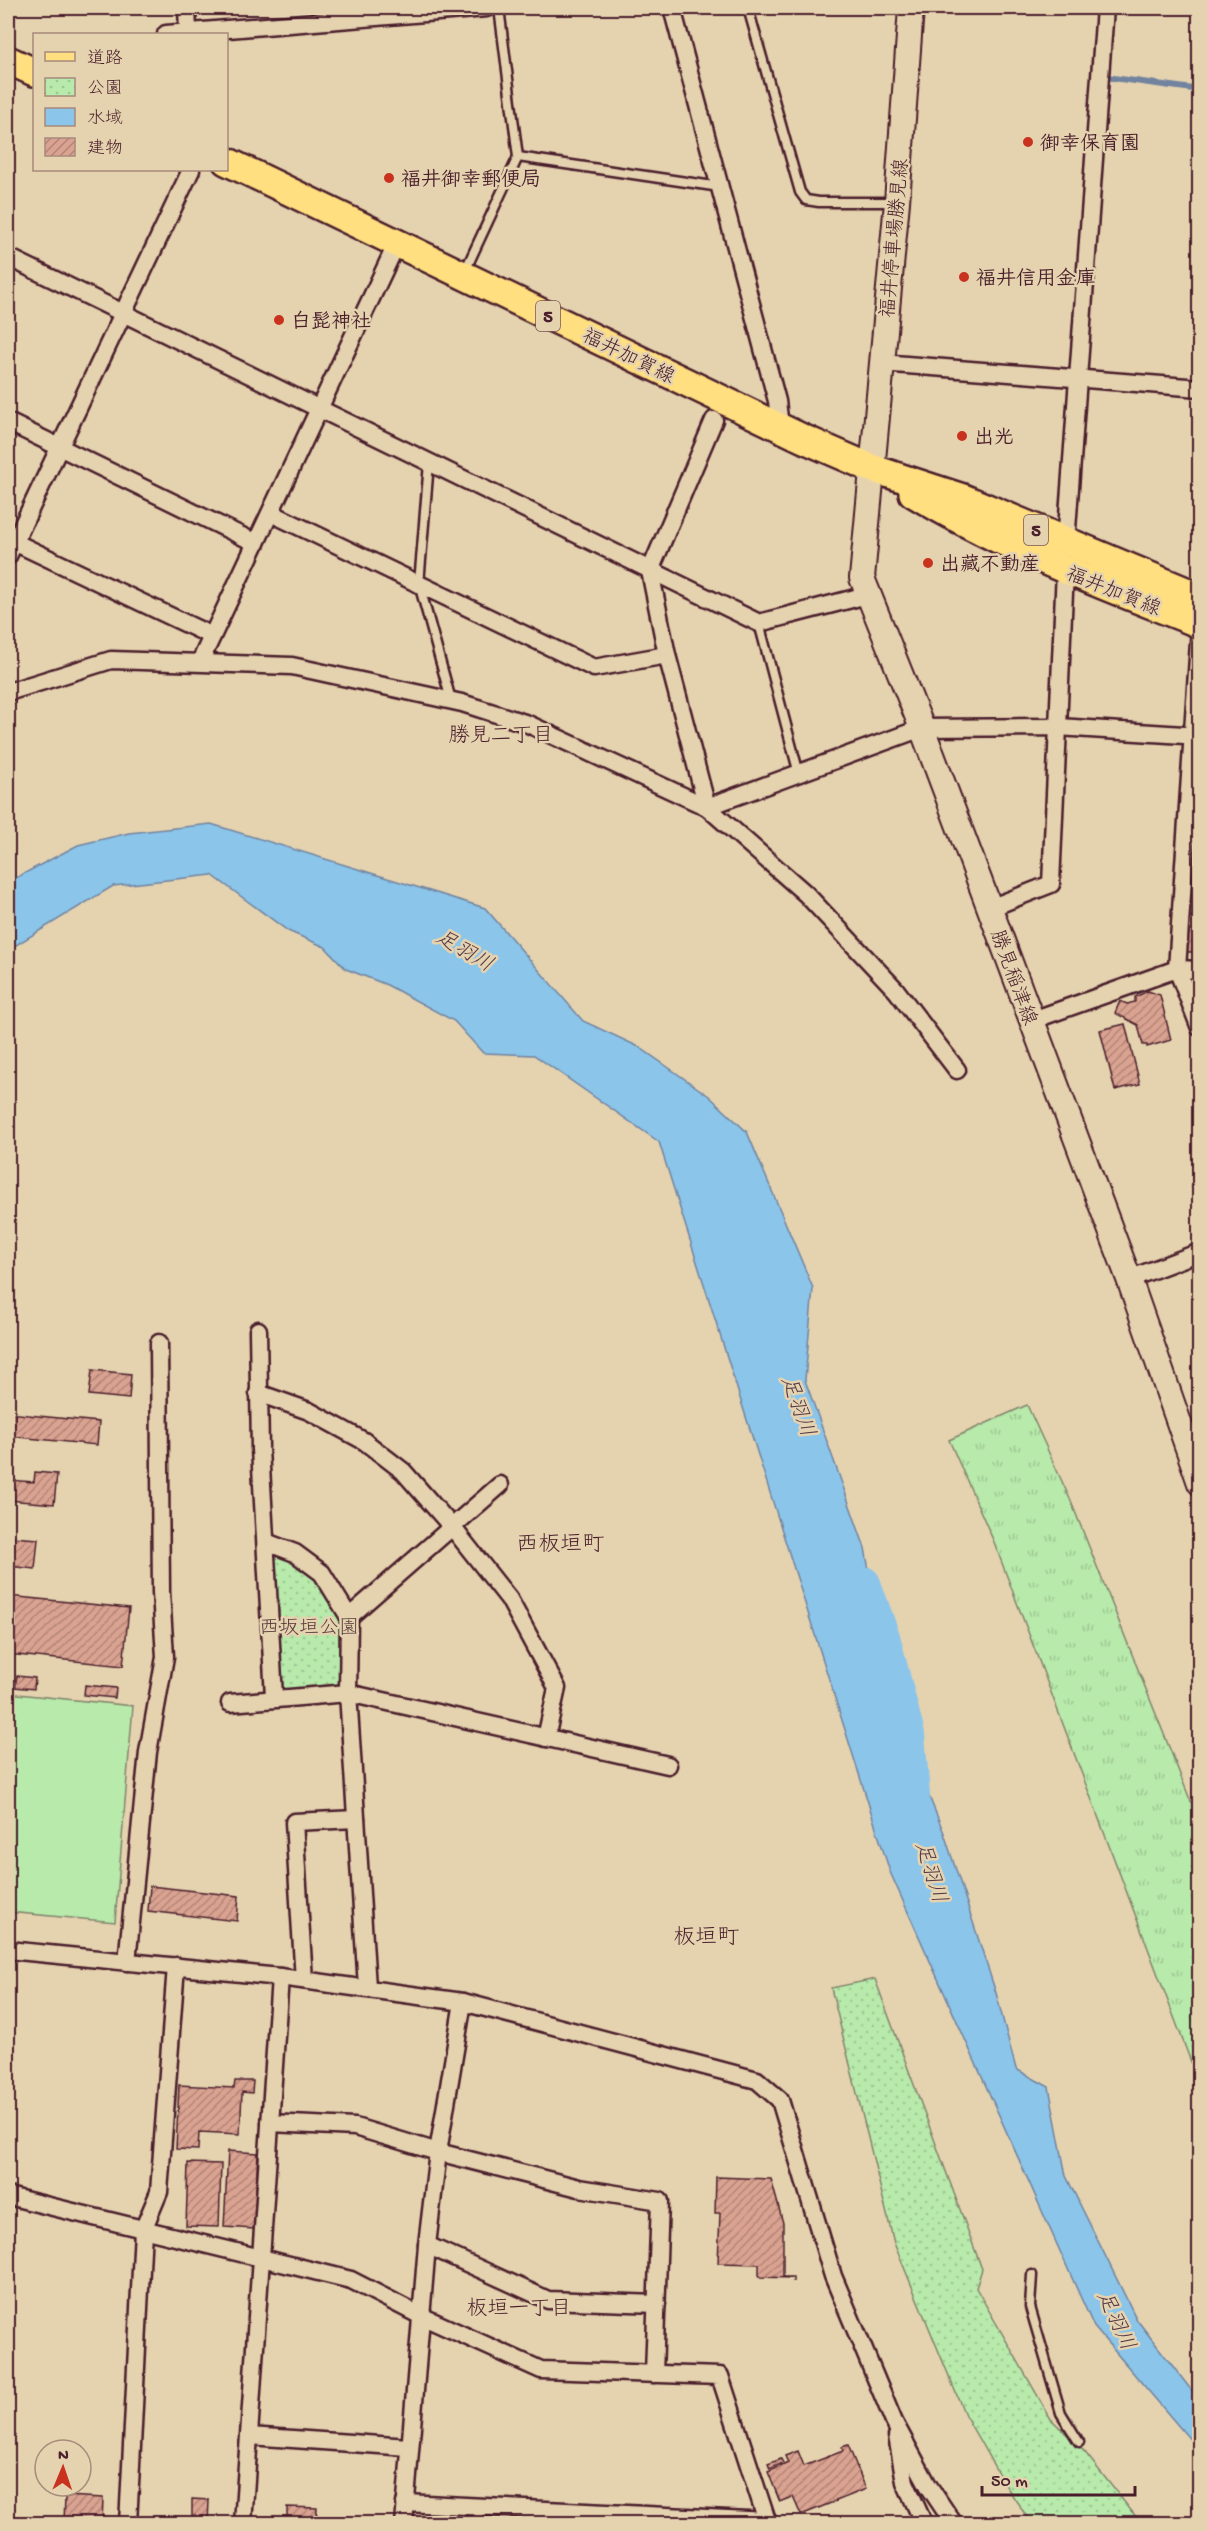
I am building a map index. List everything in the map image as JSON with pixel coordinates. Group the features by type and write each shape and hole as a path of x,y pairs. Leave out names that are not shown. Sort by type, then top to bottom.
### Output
{"main road":[{"name":"福井停車場勝見線","path":"871,468 897,202 911,8"},
{"name":"福井加賀線","path":"228,162 780,427 871,468 963,498 1066,543 1200,597"},
{"name":"福井加賀線","path":"871,468 958,521 1065,570 1200,626"},
{"name":"勝見稲津線","path":"871,468 862,578 867,595 922,728 990,908 1030,1021 1129,1279 1200,1483"}],"street":[{"path":"187,8 188,32"},
{"path":"177,33 420,10 487,8"},
{"path":"672,8 777,401 780,427"},
{"path":"1066,543 1105,8"},
{"path":"191,171 11,549 212,636"},
{"path":"200,662 397,243"},
{"path":"8,257 759,623 867,595"},
{"path":"881,363 1200,388"},
{"path":"707,807 667,655 650,571 714,420"},
{"path":"8,422 256,543"},
{"path":"271,513 594,668 667,655"},
{"path":"990,908 1051,884 1065,570"},
{"path":"1200,626 1196,736 1177,969 1200,1028"},
{"path":"8,692 111,660 292,666 451,700 528,724 707,807 806,894 896,990 957,1070"},
{"path":"707,807 922,728 1058,727 1196,736"},
{"path":"1030,1021 1177,969 1200,970"},
{"path":"1129,1279 1200,1252"},
{"path":"258,1330 258,1393 274,1697"},
{"path":"127,1962 148,1752 165,1657 161,1592 159,1343"},
{"path":"258,1393 309,1411 364,1441 403,1471 453,1528 509,1599 557,1688 546,1738"},
{"path":"349,1617 500,1485"},
{"path":"266,1542 295,1553 322,1573 349,1617 348,1693 367,1987"},
{"path":"230,1703 274,1697 348,1693 668,1765"},
{"path":"304,1980 294,1822 356,1819"},
{"path":"8,1950 280,1977 367,1987 463,2002 756,2080 780,2100 833,2276 894,2422 928,2485 954,2523"},
{"path":"128,2523 143,2230 159,2192 176,1966"},
{"path":"243,2523 280,1977"},
{"path":"404,2523 419,2315 438,2152 463,2002"},
{"path":"270,2123 355,2127 438,2152 579,2188 660,2201 654,2374"},
{"path":"8,2196 351,2280 419,2315 541,2370 720,2376 768,2522 479,2515 405,2503"},
{"path":"427,2245 548,2300 657,2304"},
{"path":"894,2422 904,2481 924,2523"},
{"path":"249,2436 410,2447"}],"lane":[{"path":"463,275 518,157 499,8"},
{"path":"748,8 800,192 806,200 897,202"},
{"path":"518,157 720,187"},
{"path":"429,463 419,584 451,700"},
{"path":"759,623 798,774"},
{"path":"1032,2275 1030,2307 1062,2413 1079,2442"}],"green space":[{"path":"1027,1405 1070,1499 1199,1822 1199,2083 994,1542 949,1440"},
{"name":"西坂垣公園","path":"271,1552 289,1555 315,1573 344,1618 340,1690 278,1691"},
{"path":"8,1693 133,1706 115,1922 8,1912"},
{"path":"875,1979 982,2269 976,2288 1051,2419 1084,2451 1141,2523 1031,2523 1002,2480 965,2415 894,2243 831,1988"}],"water":[{"path":"211,824 485,908 583,1021 639,1047 709,1096 747,1132 813,1288 805,1380 865,1548 895,1713 944,1833 996,1993 1016,2069 1049,2087 1066,2176 1137,2320 1199,2400 1199,2450 1094,2327 890,1872 659,1142 534,1055 483,1053 454,1021 387,985 346,969 325,947 288,931 212,875 113,886 8,950 8,882 78,845 129,833"}],"building":[{"path":"1184,916 1200,917 1200,952 1183,952"},
{"path":"1192,983 1200,983 1200,1010 1191,998"},
{"path":"1148,991 1160,995 1171,1040 1147,1047 1143,1045 1138,1025 1115,1013 1120,1001 1127,1004 1135,1002 1135,997"},
{"path":"1125,1024 1140,1084 1115,1090 1100,1030"},
{"path":"1200,1185 1200,1208 1192,1187"},
{"path":"92,1370 131,1374 129,1399 89,1395"},
{"path":"8,1413 99,1422 97,1445 8,1436"},
{"path":"35,1472 57,1474 54,1504 8,1500 8,1480 34,1482"},
{"path":"12,1537 38,1539 35,1569 8,1566 8,1543 11,1544"},
{"path":"8,1596 129,1608 123,1666 8,1654"},
{"path":"17,1676 35,1678 34,1689 15,1687"},
{"path":"85,1685 116,1688 115,1698 84,1695"},
{"path":"150,1886 239,1896 237,1921 148,1911"},
{"path":"235,2081 253,2081 252,2093 242,2092 240,2134 199,2132 198,2150 176,2149 179,2085 234,2088"},
{"path":"228,2151 258,2153 254,2229 224,2227"},
{"path":"188,2163 221,2164 219,2227 186,2226"},
{"path":"716,2177 771,2179 783,2223 783,2277 793,2278 759,2277 759,2264 718,2263 720,2213 715,2213"},
{"path":"848,2445 866,2489 801,2515 793,2497 780,2502 768,2472 788,2463 785,2456 798,2451 804,2466 843,2451 842,2447"},
{"path":"781,2459 783,2463 770,2469 768,2464"},
{"path":"65,2498 103,2498 102,2524 64,2524"},
{"path":"192,2499 209,2500 208,2524 192,2524"},
{"path":"287,2507 317,2508 316,2524 287,2523"}],"waterway":[{"path":"1107,73 1106,77 1200,90"},
{"name":"足羽川","path":"863,1584 882,1637 907,1735 912,1795"}],"place":[{"name":"御幸保育園","path":"1028,142"},
{"name":"福井御幸郵便局","path":"389,178"},
{"name":"福井信用金庫","path":"964,277"},
{"name":"白髭神社","path":"279,320"},
{"name":"出光","path":"962,436"},
{"name":"出藏不動産","path":"928,563"}],"district":[{"name":"勝見二丁目","path":"501,734"},
{"name":"西板垣町","path":"560,1542"},
{"name":"板垣町","path":"706,1935"},
{"name":"板垣一丁目","path":"519,2307"}]}
